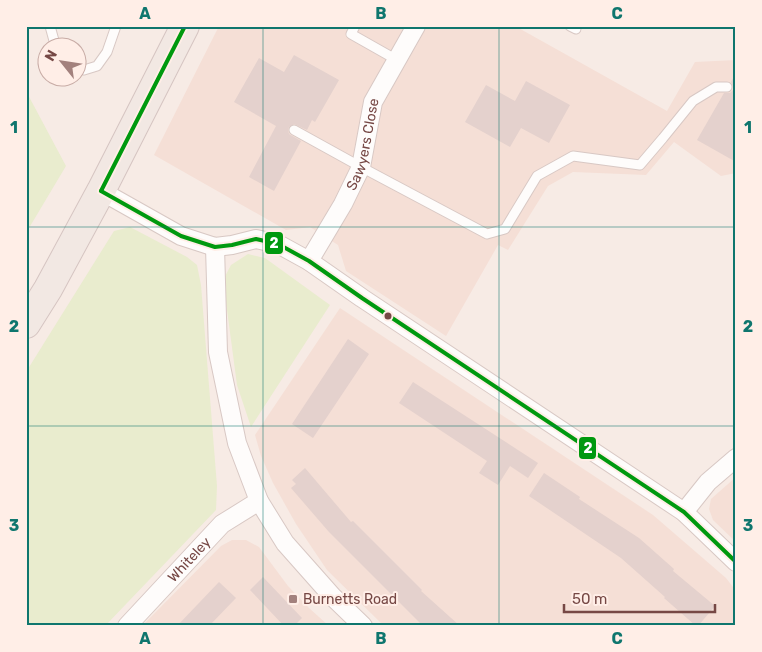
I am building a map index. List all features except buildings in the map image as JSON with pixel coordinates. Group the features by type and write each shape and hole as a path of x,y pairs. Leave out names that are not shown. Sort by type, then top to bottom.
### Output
{"main road":[{"path":"26,324 48,290 101,191 185,26"}],"street":[{"name":"Sawyers Close","path":"309,262 343,204 361,167 373,102 416,26"},
{"path":"101,191 181,236 215,247 256,239 278,244 309,262 684,512 736,562"},
{"path":"215,247 218,352 236,444 259,501 285,543 332,596 363,626"},
{"path":"684,512 708,482 736,458"},
{"name":"Whiteley","path":"127,626 222,524 259,501"}],"lane":[{"path":"88,69 97,66 107,52 116,26"},
{"path":"355,26 351,34 397,60"},
{"path":"294,130 487,234 505,229 537,176 573,156 640,164 693,101 716,87 727,87"}],"shaded area":[{"path":"219,26 515,26 667,111 695,62 736,60 736,173 721,176 674,142 646,175 573,172 548,186 508,250 498,245 446,336 346,271 338,245 310,227 286,230 154,155"},
{"path":"340,308 653,515 726,578 736,591 736,626 384,626 327,570 296,524 273,483 261,456 255,435"},
{"path":"736,477 736,542 713,520 709,509 711,499"},
{"path":"232,540 246,540 259,547 288,586 329,626 142,626 221,546"}],"green space":[{"path":"26,91 66,166 26,233"},
{"path":"130,227 187,257 197,265 201,285 217,486 216,510 105,626 26,626 26,372 114,231"},
{"path":"248,254 265,258 330,305 251,427 237,385 223,280 231,265"}],"transit line":[{"name":"2","path":"101,191 185,26"},
{"name":"2","path":"101,191 181,236 215,247 256,239 278,244 309,261 684,512 736,562"}],"place":[{"name":"Burnetts Road","path":"293,599"}]}
